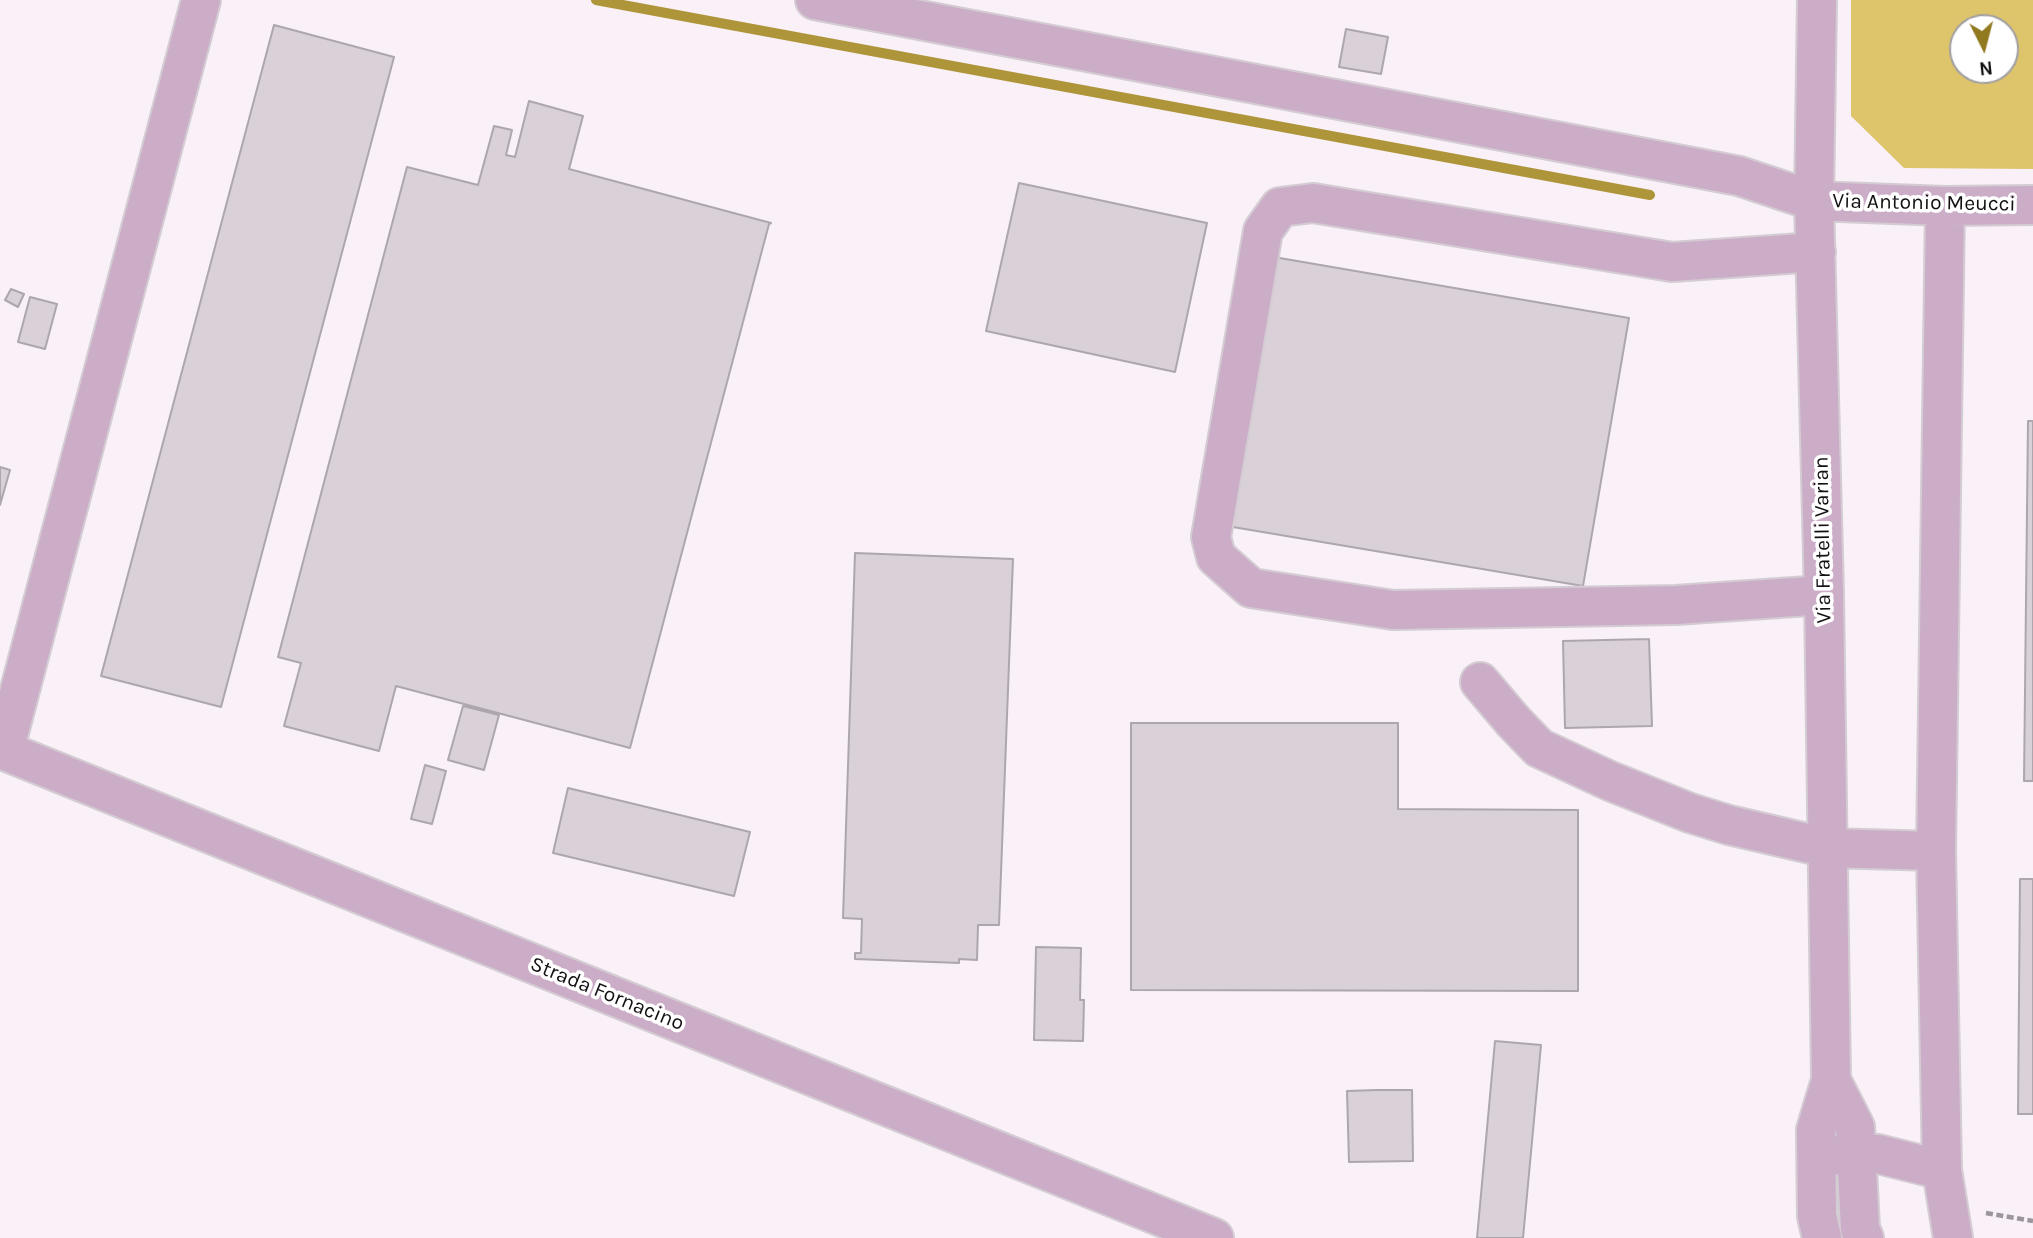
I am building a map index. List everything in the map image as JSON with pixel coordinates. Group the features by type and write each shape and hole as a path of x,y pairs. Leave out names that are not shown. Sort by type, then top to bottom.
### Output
{"street":[{"path":"2,750 201,0"},
{"name":"Via Antonio Meucci","path":"815,0 1739,176 1814,201 1945,206 2033,205"},
{"name":"Via Fratelli Varian","path":"1817,0 1814,201 1825,595 1831,1080 1816,1130 1817,1216 1822,1238"},
{"path":"1816,252 1672,262 1313,203 1280,206 1263,231 1211,537 1216,557 1251,588 1393,610 1676,605 1825,595"},
{"path":"1945,206 1936,851 1942,1170 1953,1238"},
{"path":"1480,682 1539,748 1610,781 1690,813 1828,848 1936,851"},
{"name":"Strada Fornacino","path":"2,750 1214,1238"},
{"name":"Via Fratelli Varian","path":"1831,1080 1856,1127 1860,1229 1864,1238"},
{"path":"1816,1156 1878,1154 1942,1170"}],"path":[{"path":"1983,1212 2033,1222"}],"shaded area":[{"path":"1851,0 2033,0 2033,169 1904,168 1851,116"}],"building":[{"path":"274,25 394,57 221,707 101,676"},
{"path":"1346,29 1388,37 1381,74 1339,67"},
{"path":"529,101 583,116 569,169 771,223 630,748 396,686 379,751 284,726 301,663 278,657 407,167 478,185 494,126 512,130 506,155 515,157"},
{"path":"1019,183 1207,223 1175,372 986,331"},
{"path":"1268,256 1629,318 1583,586 1221,525"},
{"path":"11,289 24,294 18,307 5,300"},
{"path":"30,297 57,304 45,349 18,342"},
{"path":"2028,421 2033,421 2033,781 2024,781"},
{"path":"0,467 10,470 0,505"},
{"path":"855,553 1013,559 999,925 978,925 977,960 959,959 959,963 855,959 855,953 861,953 862,919 843,918"},
{"path":"1649,639 1652,726 1565,728 1563,641"},
{"path":"463,706 499,715 484,770 448,760"},
{"path":"1131,723 1398,723 1398,809 1578,810 1578,991 1131,990"},
{"path":"425,765 446,771 432,824 411,819"},
{"path":"568,788 750,832 734,896 553,853"},
{"path":"2020,879 2033,879 2033,1114 2018,1114"},
{"path":"1036,947 1081,948 1080,1000 1084,1000 1083,1041 1034,1040"},
{"path":"1495,1041 1541,1045 1523,1238 1477,1238"},
{"path":"1412,1090 1413,1161 1349,1162 1347,1091"}],"waterway":[{"path":"596,0 1650,195"}]}
